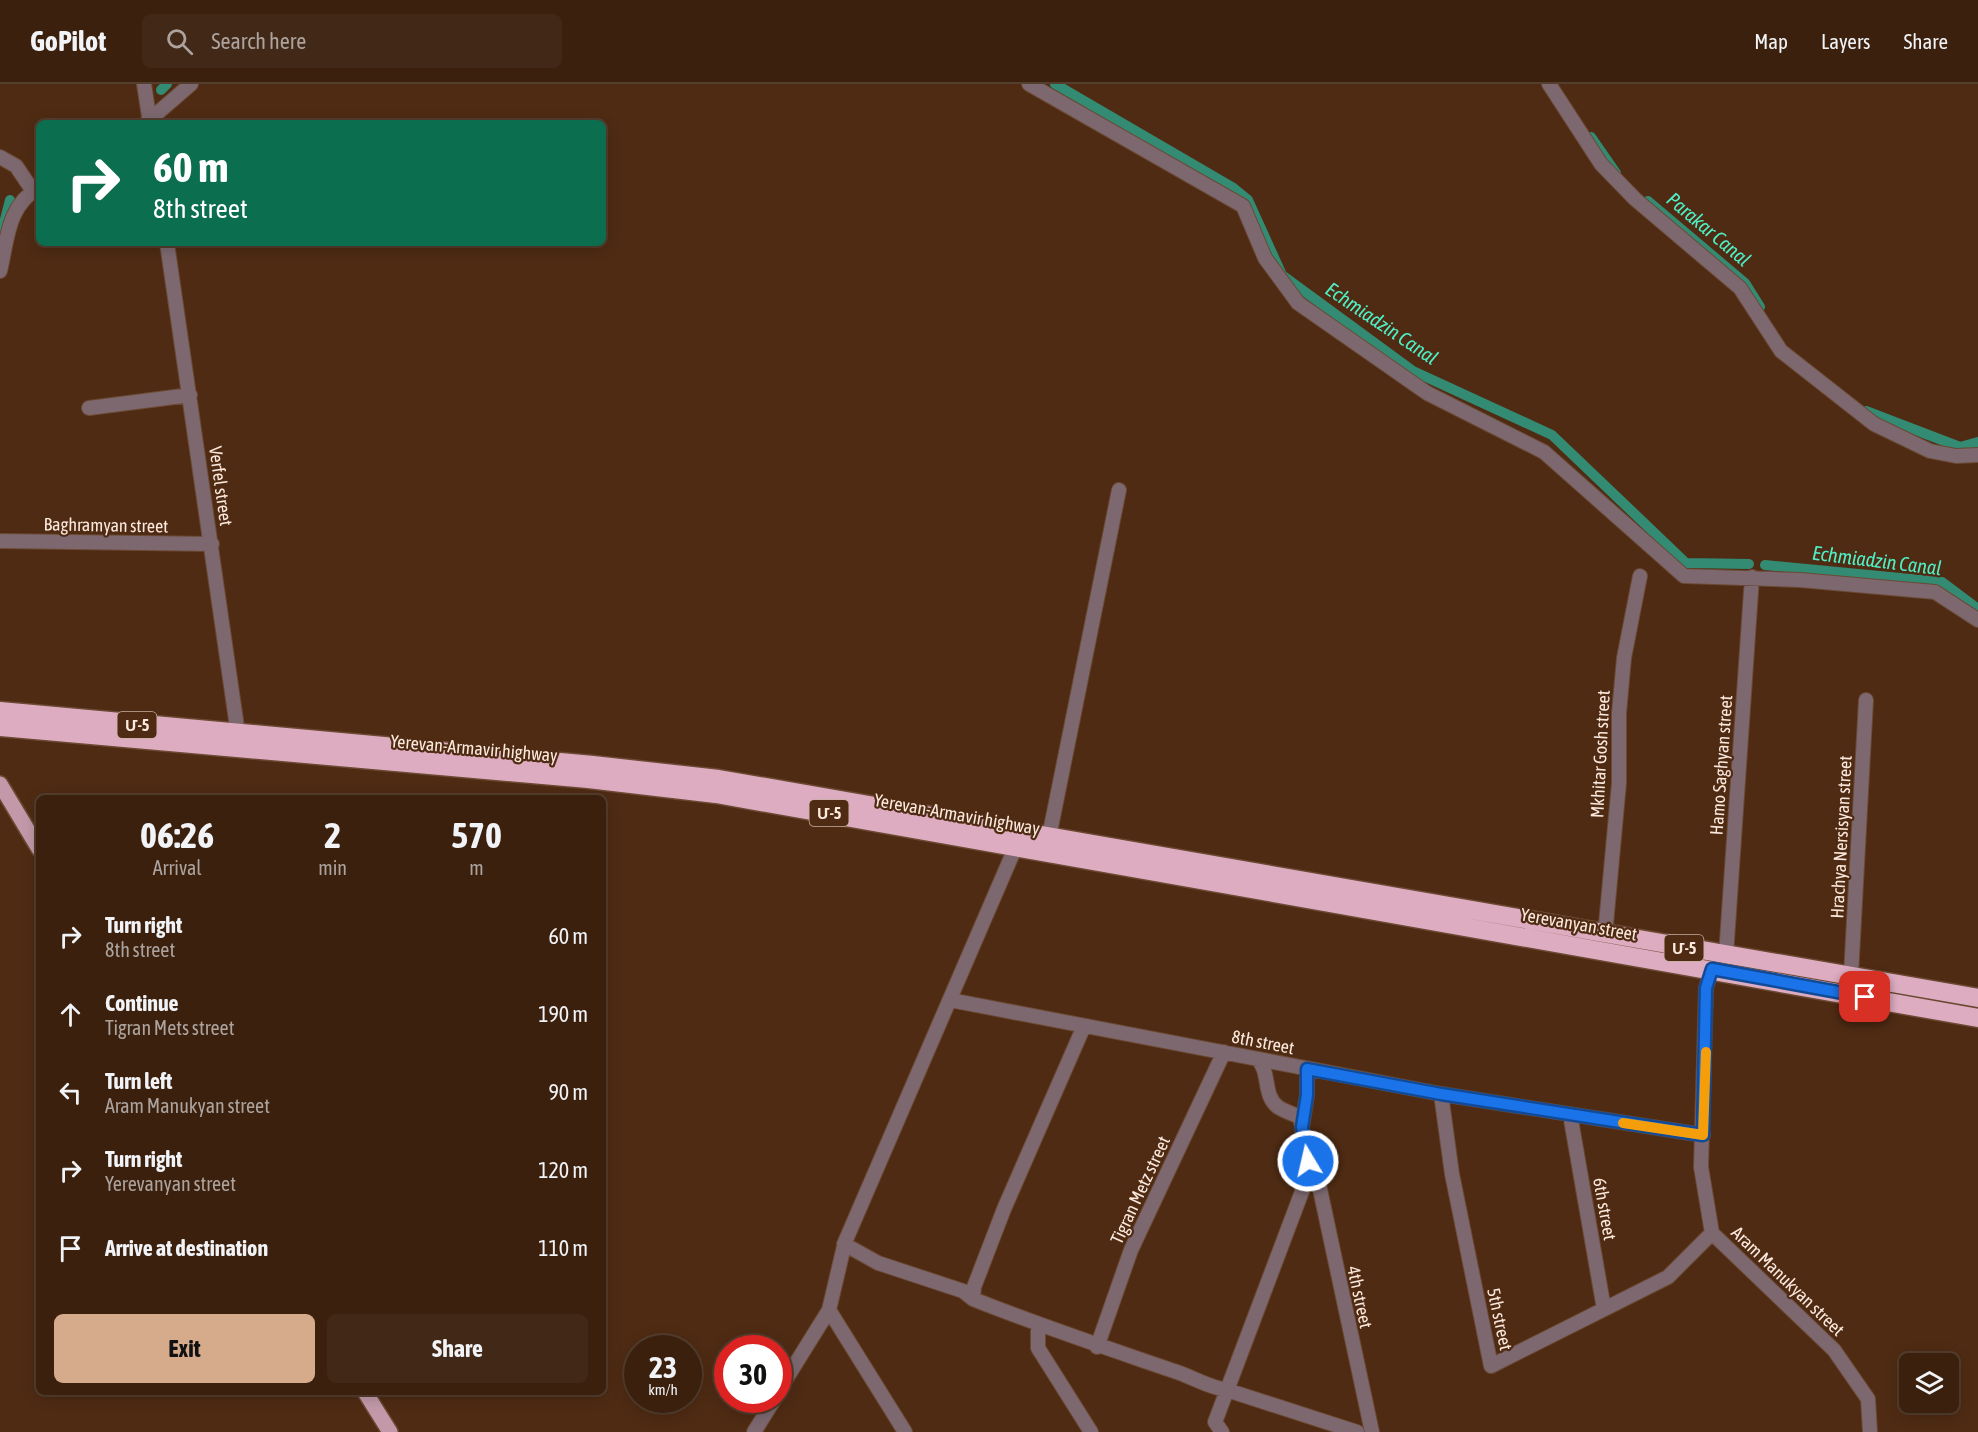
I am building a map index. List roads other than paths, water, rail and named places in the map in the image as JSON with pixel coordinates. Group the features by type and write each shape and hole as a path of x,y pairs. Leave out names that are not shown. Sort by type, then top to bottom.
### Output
{"highway":[{"name":"Մ-5","path":"0,711 238,734 271,744"},
{"name":"Մ-5","path":"0,727 271,744"},
{"name":"Yerevan-Armavir highway","path":"271,744 716,794 1016,846 1388,904"},
{"name":"Yerevan-Armavir highway","path":"310,748 594,765 719,779 1049,837 1388,904"},
{"name":"Yerevanyan street","path":"1388,904 1605,935 1978,998"},
{"name":"Yerevanyan street","path":"1388,904 1712,969 1978,1018"},
{"path":"1947,1012 1941,1001 1950,993"}],"main road":[{"path":"0,784 36,844"},
{"path":"367,1395 390,1432"}],"street":[{"path":"144,84 148,120"},
{"path":"150,120 191,84"},
{"path":"1029,84 1243,206 1265,258 1298,303 1427,393 1544,453 1684,576 1752,577 1935,592 1971,618 1978,620"},
{"path":"1549,84 1601,164 1635,199 1740,288 1781,351 1874,424 1930,451 1956,456 1978,455"},
{"path":"0,157 16,166 36,189 15,208 0,271"},
{"name":"Verfel street","path":"167,246 238,734"},
{"path":"89,408 190,395"},
{"path":"1049,837 1119,490"},
{"name":"Baghramyan street","path":"0,541 212,544"},
{"name":"Mkhitar Gosh street","path":"1605,935 1619,783 1618,713 1624,658 1640,576"},
{"name":"Hamo Saghyan street","path":"1726,955 1752,577"},
{"name":"Hrachya Nersisyan street","path":"1851,975 1866,700"},
{"path":"792,1369 829,1310 844,1243 1016,846"},
{"name":"Aram Manukyan street","path":"1712,969 1706,988 1701,1167 1712,1233 1834,1350 1868,1399 1870,1432"},
{"name":"8th street","path":"950,1000 1441,1094 1703,1135"},
{"path":"973,1299 974,1287 1004,1209 1084,1026"},
{"name":"Tigran Metz street","path":"1097,1347 1131,1250 1224,1052"},
{"path":"1222,1432 1215,1422 1309,1173 1300,1117 1276,1106 1270,1097 1266,1072 1257,1059"},
{"path":"1302,1127 1307,1095 1307,1069"},
{"name":"5th street","path":"1441,1094 1452,1174 1491,1366 1668,1278 1712,1233"},
{"name":"6th street","path":"1570,1114 1604,1310"},
{"name":"4th street","path":"1309,1173 1318,1180 1371,1432"},
{"path":"844,1243 878,1263 963,1291 973,1299 1097,1347 1176,1372 1212,1388 1227,1390 1357,1432"},
{"path":"829,1310 905,1432"},
{"path":"1038,1325 1038,1348 1091,1432"},
{"path":"754,1432 766,1413"}],"waterway":[{"name":"Echmiadzin Canal","path":"161,90 167,84"},
{"name":"Echmiadzin Canal","path":"1055,84 1232,187 1248,200 1282,275 1413,371 1552,435 1686,563 1749,564"},
{"name":"Parakar Canal","path":"1591,137 1616,173"},
{"name":"Echmiadzin Canal","path":"2,231 10,200"},
{"name":"Parakar Canal","path":"1648,201 1745,283 1760,307"},
{"name":"Parakar Canal","path":"1866,411 1960,447 1978,442"},
{"name":"Echmiadzin Canal","path":"1765,565 1942,582 1978,609"}]}
